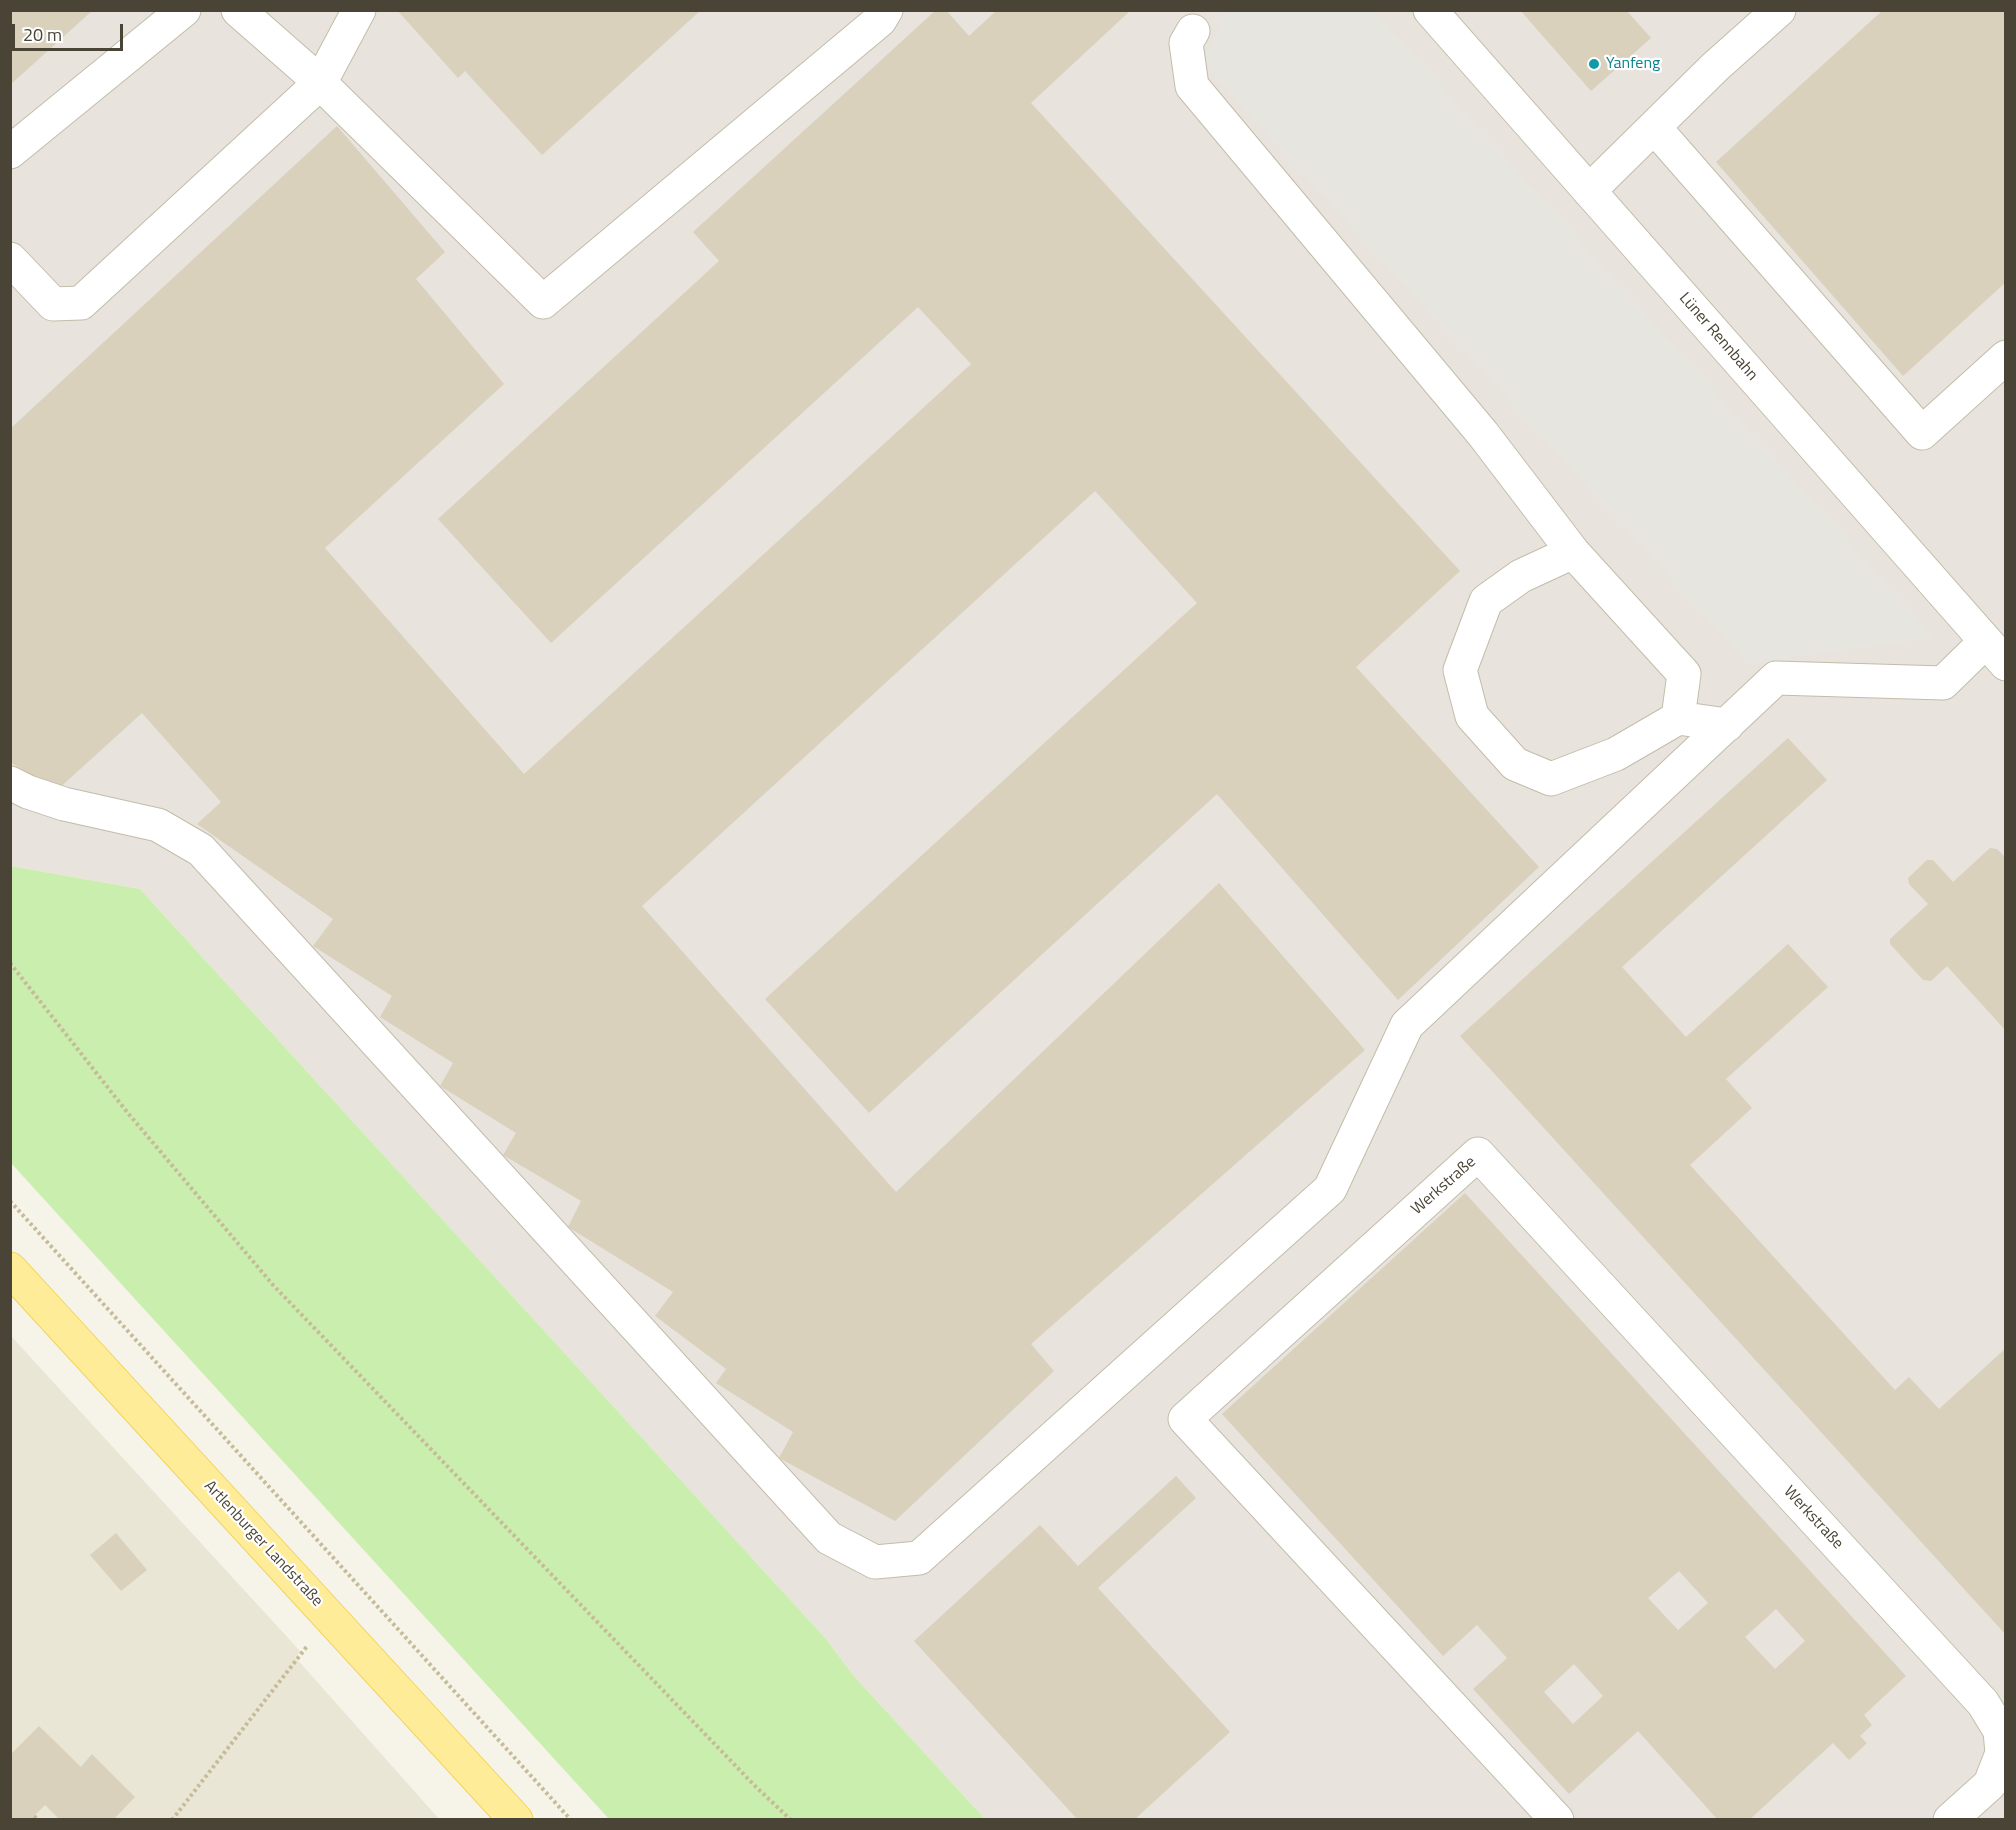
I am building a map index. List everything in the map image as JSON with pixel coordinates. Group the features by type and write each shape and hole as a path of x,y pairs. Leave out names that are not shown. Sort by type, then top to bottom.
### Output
{"main road":[{"name":"Artlenburger Landstraße","path":"10,1269 516,1820"}],"street":[{"path":"10,152 184,10"},
{"path":"238,10 320,83 543,302 880,20 886,10"},
{"path":"10,259 53,304 81,303 320,83 359,10"},
{"name":"Lüner Rennbahn","path":"1430,10 1995,653"},
{"path":"1589,191 1715,67 1779,10"},
{"path":"1193,31 1186,43 1192,86 1484,435 1573,552 1684,674 1678,718"},
{"path":"1654,127 1922,433 2006,357"},
{"path":"1573,552 1521,576 1486,600 1460,670 1472,716 1515,764 1551,779 1616,754 1678,718 1726,725"},
{"path":"10,783 28,792 64,804 158,825 201,850 829,1538 875,1562 920,1558 1330,1189 1407,1025 1776,678 1943,683 1995,653"},
{"name":"Werkstraße","path":"1557,1820 1185,1419 1478,1154 1983,1703 2000,1731 2002,1753 1990,1784 1950,1820"}],"path":[{"path":"10,963 128,1112 273,1285 755,1786 791,1820"},
{"path":"10,1201 571,1820"},
{"path":"172,1820 309,1644"}],"shaded area":[{"path":"10,11 2005,11 2005,1819 985,1819 853,1675 826,1639 140,889 11,866"},
{"path":"1227,11 1374,11 1934,637 1748,663 1202,62"},
{"path":"10,1335 301,1652 295,1657 439,1819 11,1819"}],"green space":[{"path":"11,866 140,889 826,1639 853,1675 985,1819 609,1819 11,1163"}],"building":[{"path":"10,10 93,10 10,85"},
{"path":"397,10 701,10 542,155 465,71 458,78"},
{"path":"936,10 946,10 969,36 997,10 1131,10 1031,103 1460,571 1356,667 1539,867 1398,1000 1217,794 869,1113 765,999 1197,603 1095,491 642,906 896,1192 1219,883 1365,1050 1031,1344 1054,1371 895,1521 779,1458 793,1432 716,1383 726,1369 655,1316 673,1292 568,1227 581,1201 503,1155 516,1133 440,1086 453,1063 380,1017 392,996 313,946 333,919 197,824 221,802 142,713 56,791 10,762 10,429 337,126 445,252 416,279 504,384 325,548 524,774 971,364 918,307 551,643 438,519 719,261 693,232"},
{"name":"Yanfeng","path":"1520,10 1626,10 1651,38 1591,91"},
{"path":"1883,10 2006,10 2006,282 1903,376 1716,162"},
{"path":"1788,738 1827,780 1622,967 1686,1037 1788,944 1828,987 1726,1079 1752,1108 1690,1165 1895,1390 1909,1377 1939,1409 2006,1348 2006,1635 1460,1036"},
{"path":"1990,848 1997,849 2006,858 2006,1031 1947,966 1931,981 1923,980 1890,944 1890,939 1928,904 1909,884 1908,878 1927,860 1933,860 1953,882"},
{"path":"1465,1193 1906,1676 1864,1715 1872,1725 1860,1736 1867,1743 1849,1760 1833,1743 1749,1820 1718,1820 1638,1731 1569,1794 1473,1689 1507,1658 1477,1625 1443,1656 1222,1414","holes":["1679,1571 1708,1603 1678,1630 1648,1598","1776,1609 1805,1641 1775,1669 1745,1637","1574,1664 1603,1696 1573,1724 1544,1692"]},
{"path":"1176,1476 1196,1498 1098,1588 1230,1732 1134,1820 1078,1820 914,1641 1040,1525 1078,1566"},
{"path":"116,1533 147,1570 121,1591 90,1555"},
{"path":"39,1726 81,1767 92,1754 135,1797 113,1820 60,1820 45,1805 30,1820 10,1820 10,1755"}],"place":[{"name":"Yanfeng","path":"1594,64"}]}
